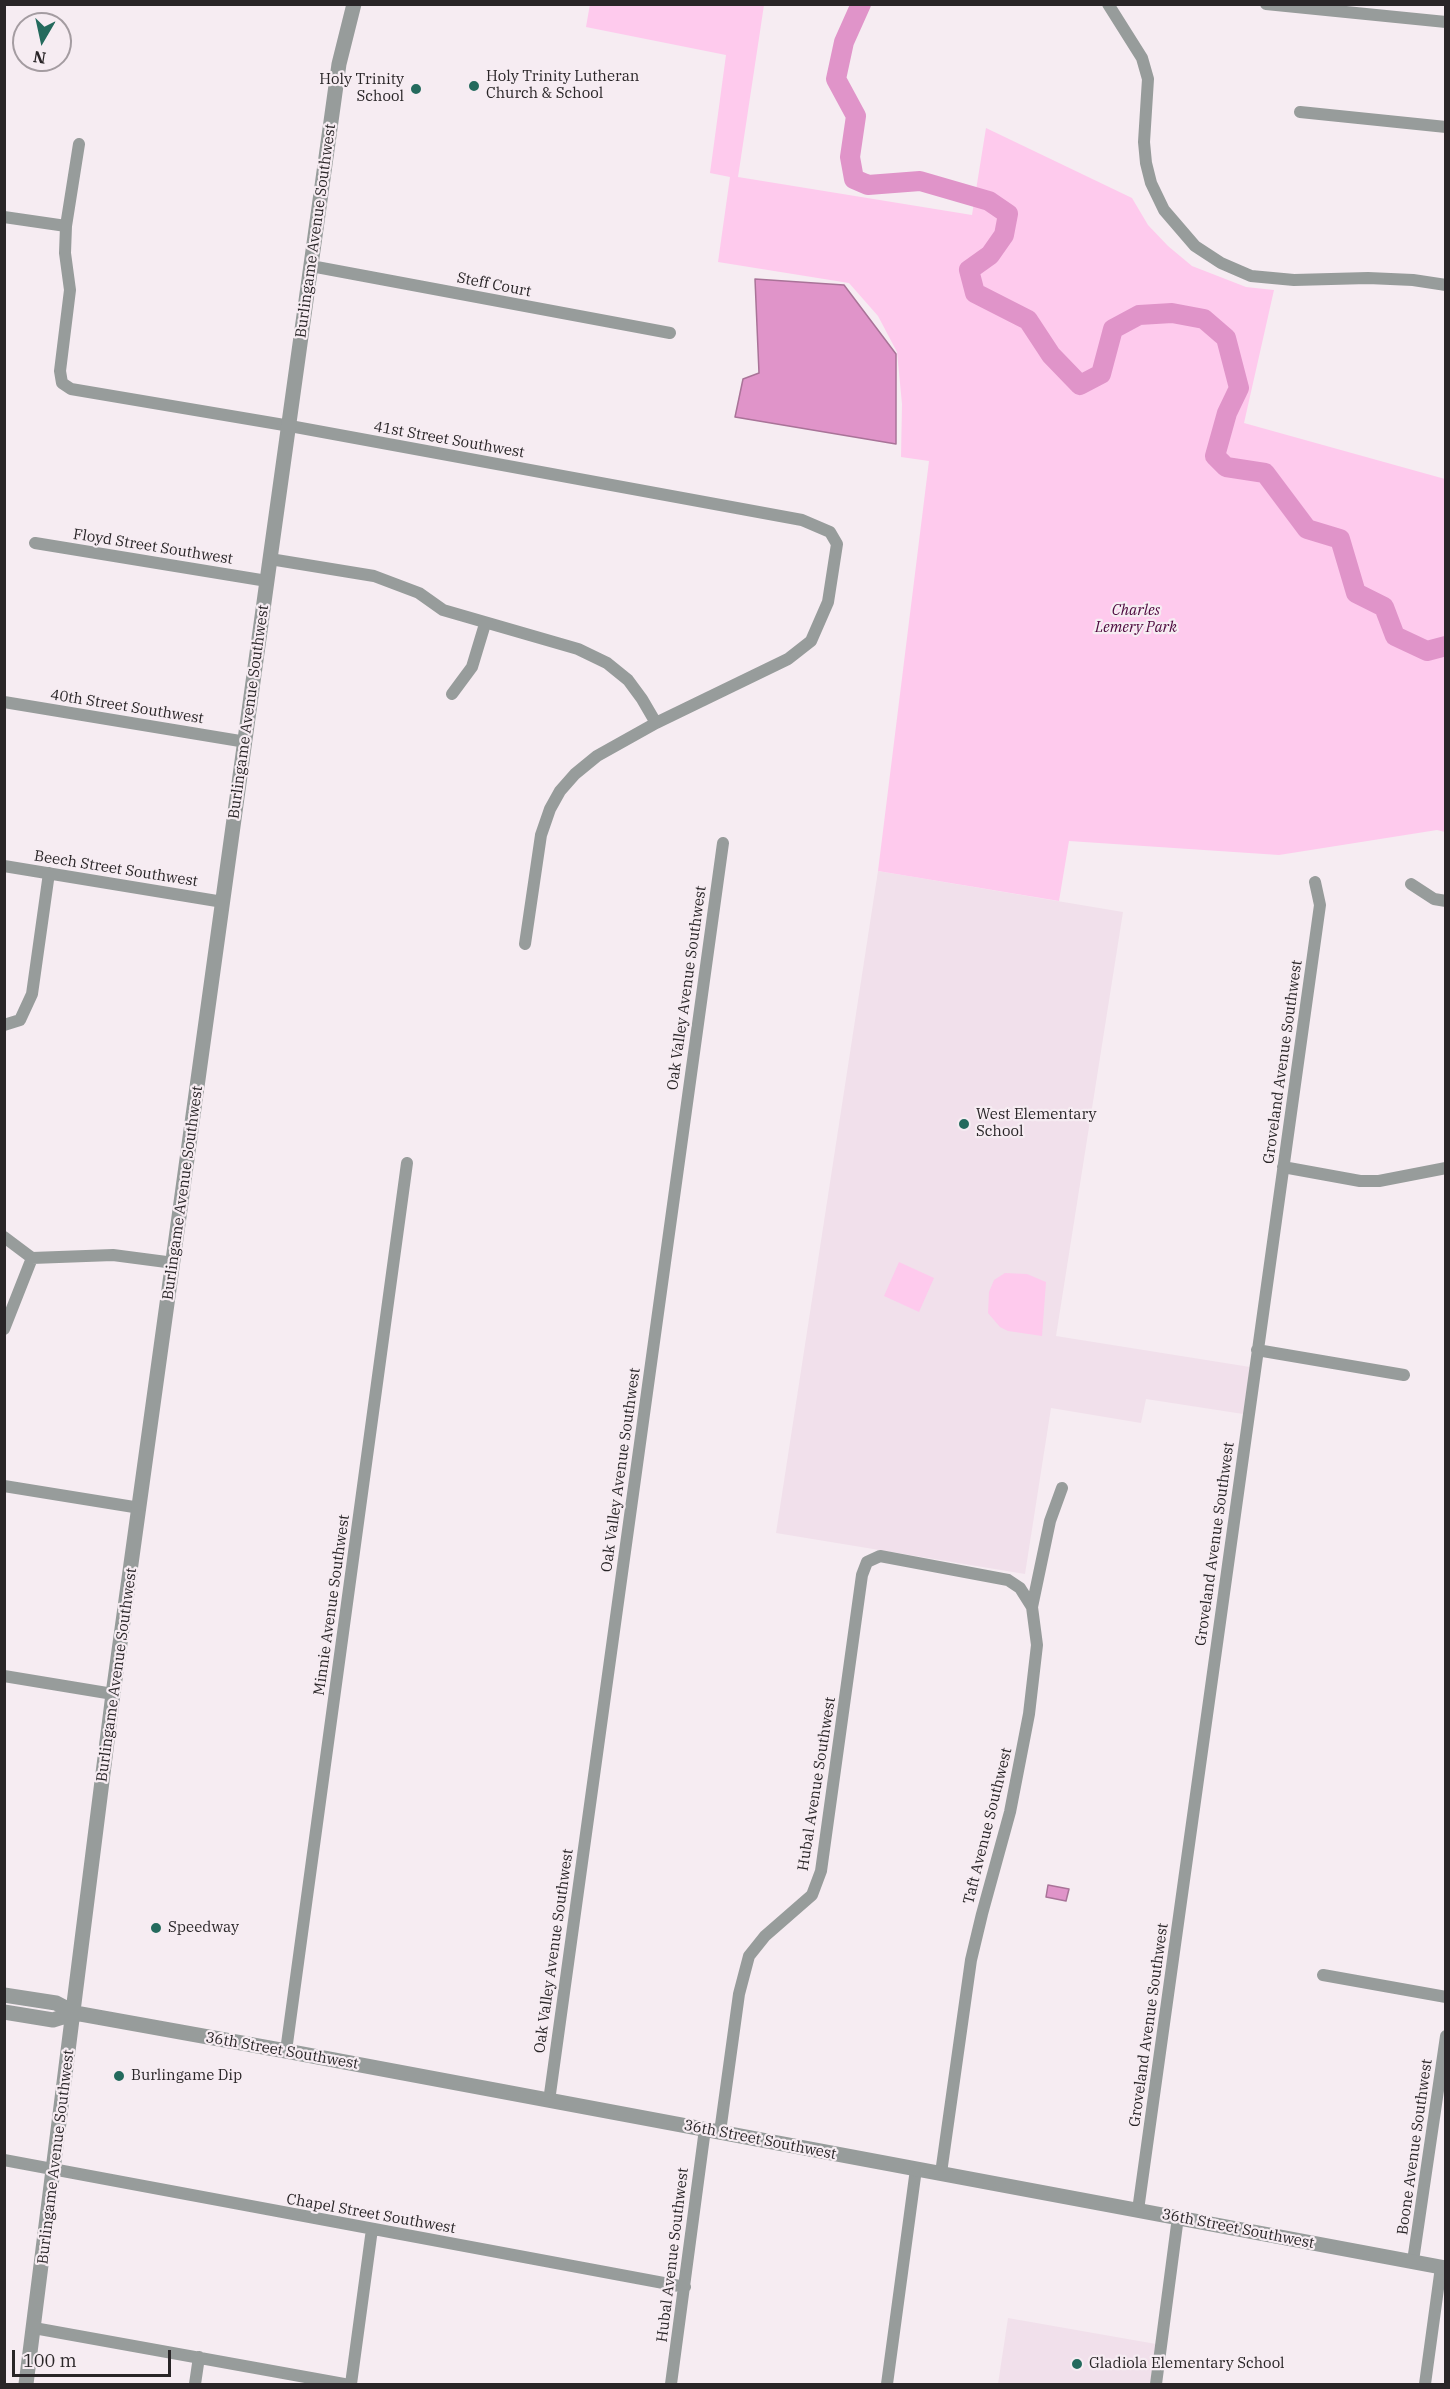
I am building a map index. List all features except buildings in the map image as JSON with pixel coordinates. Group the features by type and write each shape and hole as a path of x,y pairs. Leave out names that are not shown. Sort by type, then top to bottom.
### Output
{"street":[{"name":"Burlingame Avenue Southwest","path":"26,2385 75,2013 113,1694 339,64 354,4"},
{"path":"1108,4 1142,58 1148,79 1144,142 1146,163 1152,183 1164,210 1195,246 1221,263 1251,276 1294,280 1345,278 1404,280 1446,285"},
{"path":"1266,4 1446,22"},
{"path":"1300,112 1446,127"},
{"path":"4,217 66,226 78,144"},
{"name":"41st Street Southwest","path":"66,226 65,253 70,290 60,371 62,383 71,389 290,426 802,520 830,532 837,544 828,602 812,641 788,659 656,723"},
{"name":"Steff Court","path":"311,266 670,333"},
{"name":"Floyd Street Southwest","path":"35,543 267,581"},
{"path":"270,559 374,576 419,593 443,610 578,649 607,663 628,680 642,699 656,723 597,756 575,774 560,791 550,809 541,835 525,944"},
{"path":"452,694 472,667 485,624"},
{"name":"40th Street Southwest","path":"4,702 246,742"},
{"name":"Oak Valley Avenue Southwest","path":"549,2101 723,843"},
{"name":"Beech Street Southwest","path":"4,866 223,902"},
{"path":"4,1025 20,1020 32,994 49,873"},
{"name":"Groveland Avenue Southwest","path":"1138,2210 1320,905 1316,882"},
{"path":"1411,884 1434,899 1446,901"},
{"name":"Minnie Avenue Southwest","path":"286,2051 407,1162"},
{"path":"1283,1167 1360,1181 1379,1181 1446,1168"},
{"path":"4,1237 32,1258 113,1255 174,1263"},
{"path":"4,1329 32,1258"},
{"path":"1257,1350 1404,1375"},
{"path":"4,1486 140,1508"},
{"name":"Taft Avenue Southwest","path":"941,2174 971,1960 1010,1812 1028,1723 1037,1645 1032,1607 1050,1521 1062,1488"},
{"name":"Hubal Avenue Southwest","path":"671,2385 712,2131 739,1994 749,1956 765,1935 812,1895 821,1871 862,1575 867,1562 880,1556 1008,1580 1020,1588 1032,1607"},
{"path":"4,1676 113,1694"},
{"path":"1323,1975 1446,1998"},
{"name":"36th Street Southwest","path":"4,1995 56,2003 75,2013 1443,2267"},
{"name":"36th Street Southwest","path":"4,2012 53,2020 75,2013"},
{"name":"Boone Avenue Southwest","path":"1413,2262 1446,2036"},
{"name":"Chapel Street Southwest","path":"4,2160 685,2287"},
{"path":"887,2385 916,2169"},
{"path":"1156,2385 1178,2217"},
{"path":"351,2385 372,2229"},
{"path":"1425,2385 1443,2267"},
{"path":"34,2328 344,2385"},
{"path":"195,2385 199,2357"}],"shaded area":[{"path":"755,279 844,285 896,354 896,444 735,417 743,379 759,373"},
{"name":"West Elementary School","path":"878,871 1123,912 1056,1336 1250,1367 1243,1414 1146,1399 1141,1423 1051,1408 1025,1574 776,1533"},
{"path":"1048,1885 1069,1889 1066,1901 1046,1897"},
{"name":"Gladiola Elementary School","path":"1008,2318 1156,2344 1150,2384 998,2384"}],"green space":[{"name":"Charles Lemery Park","path":"590,4 764,5 738,177 972,215 986,128 1132,198 1148,225 1192,266 1246,287 1274,290 1244,423 1445,479 1445,832 1437,830 1279,855 1069,841 1059,901 878,871 929,461 901,457 902,404 897,352 878,316 849,283 718,262 730,177 710,173 726,55 586,27"},
{"path":"899,1262 934,1278 919,1312 884,1296"},
{"path":"1005,1273 1027,1274 1046,1282 1042,1336 1008,1331 1000,1327 988,1313 989,1292 994,1280"}],"waterway":[{"path":"861,4 844,42 836,79 856,116 850,157 854,179 868,185 920,181 989,201 1008,214 1004,235 990,255 969,270 975,293 1028,320 1051,355 1080,385 1101,374 1113,329 1139,315 1172,313 1204,319 1226,338 1239,388 1227,413 1215,456 1226,467 1265,473 1307,529 1340,539 1356,593 1384,607 1395,636 1427,651 1446,646"}],"place":[{"name":"Holy Trinity Lutheran Church & School","path":"474,86"},
{"name":"Holy Trinity School","path":"416,89"},
{"name":"West Elementary School","path":"964,1124"},
{"name":"Speedway","path":"156,1928"},
{"name":"Burlingame Dip","path":"119,2076"},
{"name":"Gladiola Elementary School","path":"1077,2364"}]}
